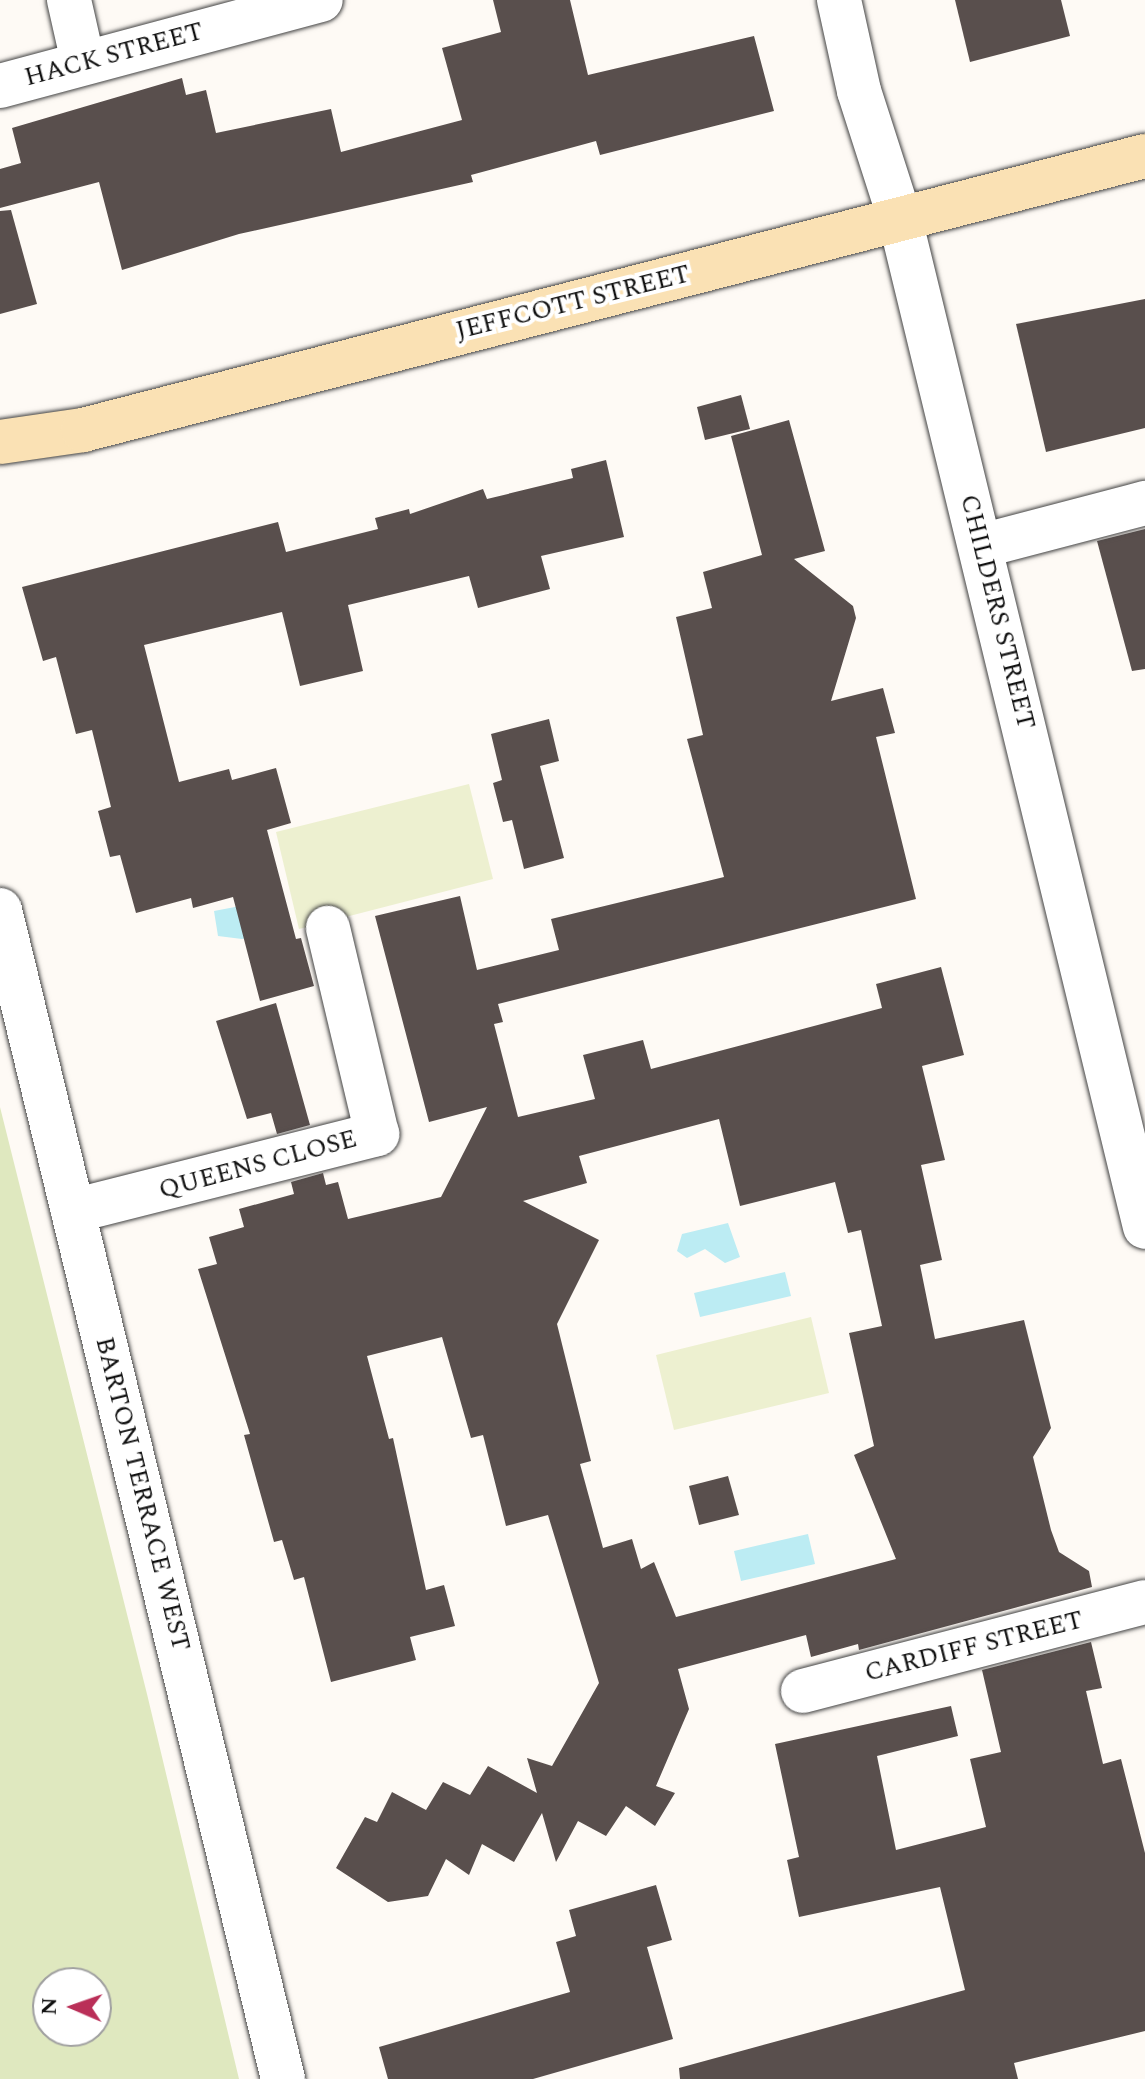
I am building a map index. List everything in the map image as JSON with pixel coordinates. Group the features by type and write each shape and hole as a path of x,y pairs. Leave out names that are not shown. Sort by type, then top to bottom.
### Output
{"main road":[{"name":"JEFFCOTT STREET","path":"0,442 83,430 1145,156"}],"street":[{"path":"69,0 83,62"},
{"name":"HACK STREET","path":"0,86 321,0"},
{"name":"CHILDERS STREET","path":"839,0 859,91 900,219 1145,1227"},
{"path":"981,546 1145,503"},
{"name":"BARTON TERRACE WEST","path":"0,910 283,2079"},
{"name":"QUEENS CLOSE","path":"73,1211 377,1134 328,928"},
{"name":"CARDIFF STREET","path":"803,1691 1145,1602"}],"green space":[{"path":"469,784 493,879 299,929 276,832"},
{"path":"0,1107 147,1694 239,2079 0,2079"},
{"path":"811,1317 829,1393 674,1430 656,1355"}],"water":[{"path":"277,899 285,930 242,939 218,936 214,911"},
{"path":"728,1223 740,1257 725,1263 705,1249 687,1258 677,1251 682,1234"},
{"path":"785,1272 791,1296 700,1317 694,1293"},
{"path":"808,1534 815,1564 741,1581 734,1551"}],"building":[{"path":"493,0 570,0 588,75 754,36 774,111 600,155 596,141 471,175 473,182 239,234 122,270 99,182 0,208 0,169 21,163 12,128 182,78 186,95 206,90 216,133 331,109 341,152 462,120 442,48 501,32"},
{"path":"955,0 1061,0 1070,36 970,62"},
{"path":"11,210 37,304 0,314 0,211"},
{"path":"1145,299 1145,428 1046,452 1016,324"},
{"path":"741,395 750,429 705,440 697,407"},
{"path":"789,420 825,551 794,559 853,606 856,618 831,701 883,688 895,733 876,737 916,899 498,1004 503,1022 494,1024 518,1117 595,1099 583,1055 643,1040 651,1069 882,1008 876,984 941,967 964,1055 922,1066 945,1160 921,1165 942,1260 920,1265 935,1339 1024,1320 1051,1428 1033,1457 1051,1530 1059,1552 1089,1571 1092,1587 859,1650 858,1644 811,1657 806,1635 678,1669 689,1709 656,1786 675,1793 655,1826 626,1806 606,1836 578,1821 556,1862 542,1813 514,1862 482,1844 469,1875 446,1859 428,1896 388,1902 336,1868 365,1817 377,1822 392,1792 426,1810 443,1782 470,1795 488,1766 537,1793 527,1758 552,1766 599,1683 548,1515 506,1526 483,1435 471,1438 442,1337 367,1356 389,1439 393,1438 426,1590 444,1585 455,1626 410,1637 416,1660 331,1682 304,1577 294,1580 282,1540 274,1542 244,1435 250,1434 198,1269 217,1264 209,1237 244,1227 239,1209 294,1194 291,1182 323,1173 326,1185 338,1182 348,1219 441,1197 487,1107 429,1122 375,916 460,896 477,970 559,950 551,919 724,877 687,739 703,735 676,617 712,608 703,572 762,555 731,436","holes":["719,1119 740,1206 835,1182 848,1233 861,1230 882,1326 849,1333 874,1446 854,1455 896,1559 676,1617 654,1562 641,1569 632,1539 603,1548 580,1464 591,1461 557,1324 599,1240 523,1201 587,1183 579,1156"]},
{"path":"606,460 624,537 541,556 550,589 478,608 469,576 348,605 363,671 300,686 282,612 144,645 179,782 229,769 232,780 276,768 291,823 267,830 296,939 301,938 314,986 260,1001 233,897 193,908 191,898 136,913 120,855 110,857 98,811 111,807 92,730 76,734 56,657 43,661 22,587 278,522 286,552 378,529 375,518 409,509 410,514 483,489 487,499 573,478 571,469"},
{"path":"1145,529 1145,669 1132,671 1097,541"},
{"path":"549,719 559,761 540,766 564,858 524,869 512,820 503,822 493,783 502,780 491,734"},
{"path":"276,1003 310,1125 277,1134 271,1113 247,1119 216,1021"},
{"path":"728,1476 739,1515 699,1525 689,1486"},
{"path":"1091,1642 1102,1688 1086,1691 1103,1764 1121,1759 1145,1853 1145,2031 1014,2063 1018,2079 680,2079 679,2068 965,1990 940,1887 799,1917 787,1860 799,1857 775,1744 951,1706 958,1736 877,1756 896,1850 986,1827 970,1759 1001,1752 982,1670"},
{"path":"656,1885 672,1940 647,1947 673,2039 533,2079 388,2079 379,2047 570,1992 556,1942 576,1936 569,1910"}]}
